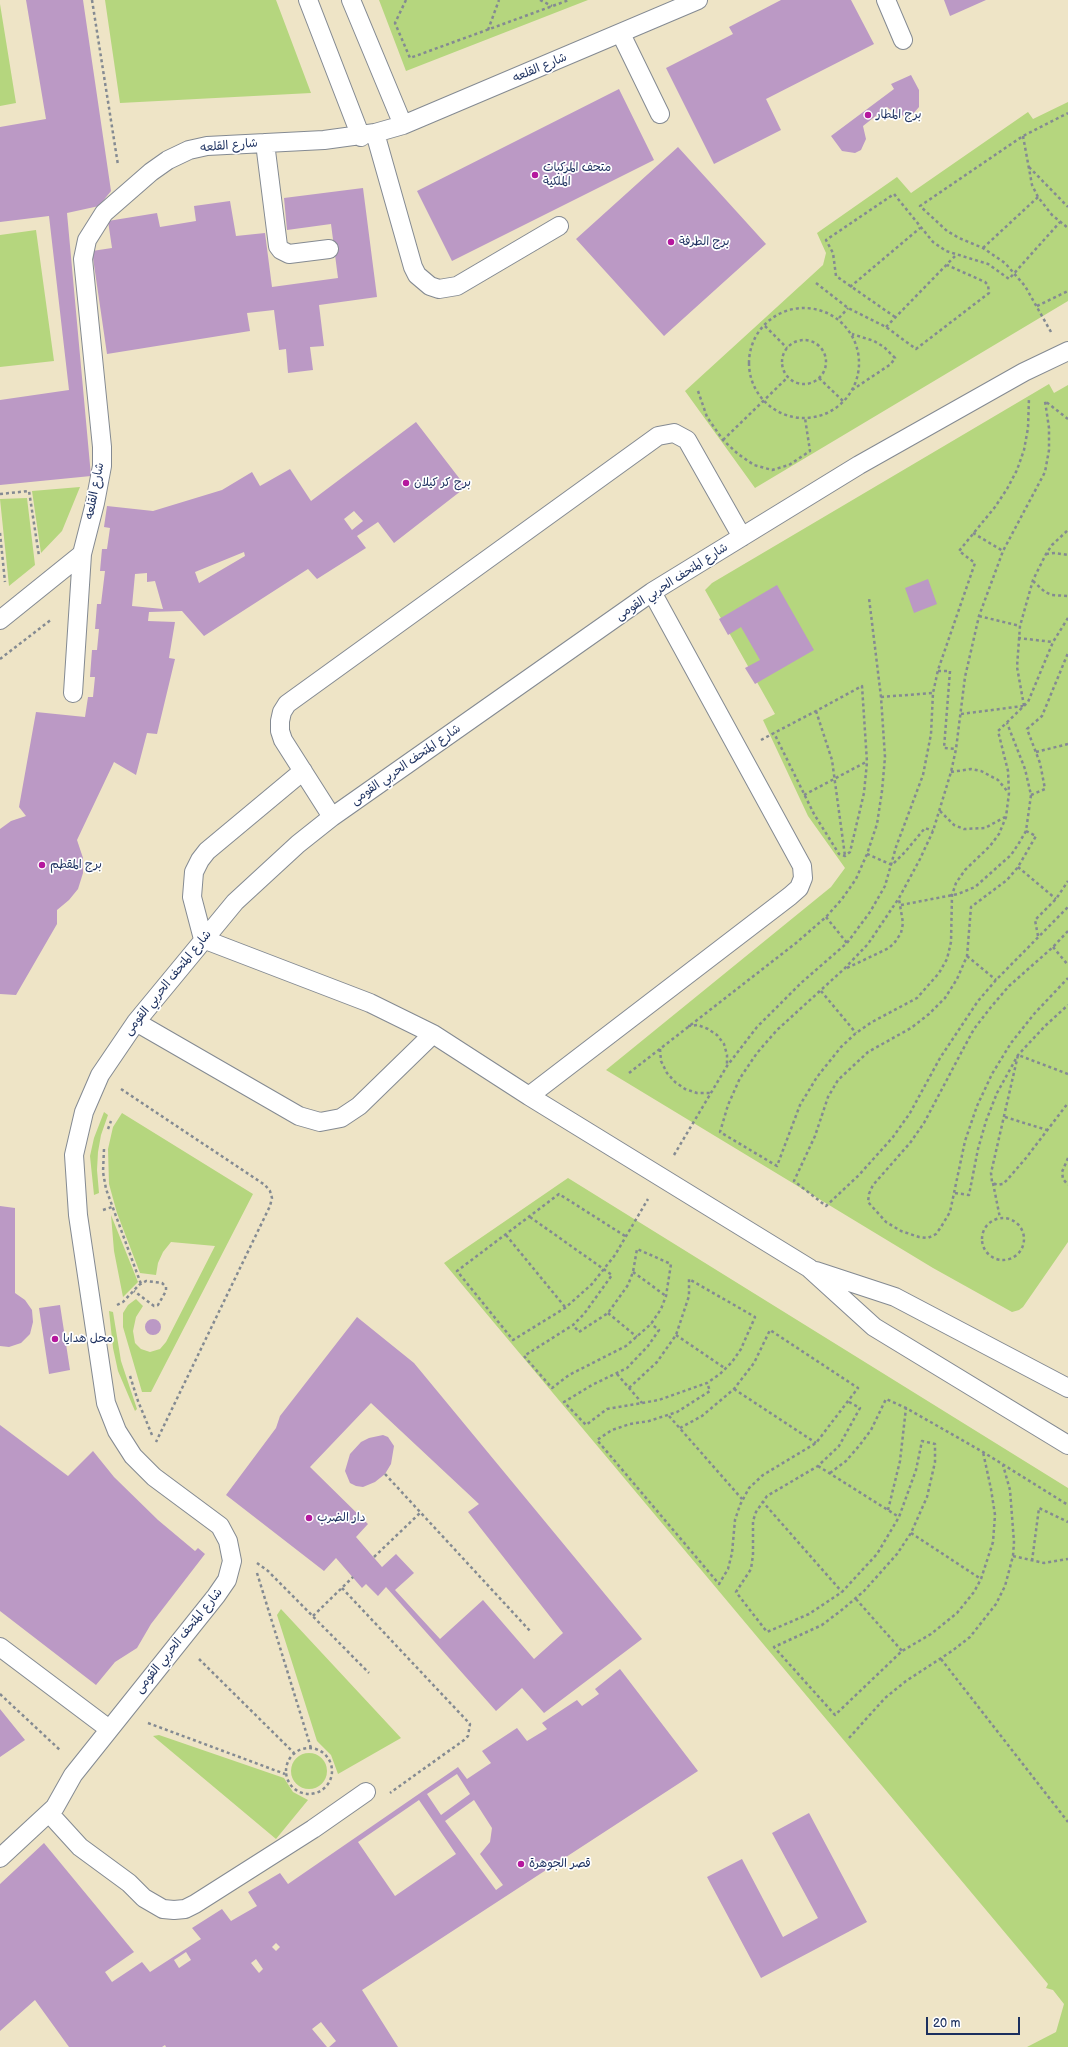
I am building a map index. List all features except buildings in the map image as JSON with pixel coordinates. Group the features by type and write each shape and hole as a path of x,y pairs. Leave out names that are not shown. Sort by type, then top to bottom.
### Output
{"lane":[{"path":"308,0 368,135 416,275 430,286 439,289 457,286 559,226"},
{"path":"351,0 403,125"},
{"name":"شارع القلعه","path":"73,693 82,554 99,484 102,446 83,259 87,240 96,223 104,213 124,198 151,172 168,160 189,150 207,146 368,135 403,125 621,34 698,0"},
{"path":"886,0 903,40"},
{"path":"621,34 660,114"},
{"path":"265,143 278,246 281,250 289,254 329,248"},
{"name":"شارع المتحف الحربي القومى","path":"0,1858 49,1813 60,1799 68,1782 79,1767 228,1580 232,1560 228,1541 220,1526 149,1472 133,1456 117,1431 106,1403 78,1215 74,1155 84,1112 100,1075 136,1022 235,902 266,872 332,817 652,592 859,465 1024,372 1065,352"},
{"path":"332,817 283,740 280,731 282,712 291,700 658,436 674,433 687,440 742,537"},
{"path":"4,617 82,554"},
{"path":"529,1096 799,888 803,878 802,866 652,592"},
{"path":"303,771 208,851 200,860 194,872 192,896 203,939 370,1003 433,1034 529,1096 809,1268 874,1327 1068,1445"},
{"path":"136,1022 299,1116 320,1122 341,1118 359,1106 433,1034"},
{"path":"809,1268 895,1297 1068,1388"},
{"path":"0,1646 109,1729"},
{"path":"49,1813 80,1846 129,1883 144,1898 163,1909 174,1910 185,1909 195,1904 313,1829 366,1792"}],"path":[{"path":"92,0 124,198"},
{"path":"406,0 395,23 410,58 569,0"},
{"path":"488,30 499,0"},
{"path":"540,0 552,6"},
{"path":"1065,352 1014,272 983,248 959,238 947,231 920,206 1023,136 1068,113"},
{"path":"1023,136 1032,186 1044,207 1068,228"},
{"path":"1029,167 1068,207"},
{"path":"895,317 836,276 833,253 826,240 894,194 920,228 933,242 946,251 988,264 1009,279 1060,222"},
{"path":"983,248 1038,197"},
{"path":"850,287 920,228"},
{"path":"886,326 957,254"},
{"path":"816,283 848,308 886,326 916,349 989,293 988,285 985,282 947,265"},
{"path":"1037,306 1068,291"},
{"path":"812,307 827,311 839,318 852,334 858,348 860,363 857,377 851,390 843,400 826,413 805,418 790,416 776,411 763,402 751,382 749,365 750,351 756,338 765,326 785,312 797,308 812,307"},
{"path":"839,318 848,308"},
{"path":"765,326 787,348"},
{"path":"851,390 891,364 895,358 884,347 874,341 852,334"},
{"path":"803,340 820,346 825,354 826,363 824,371 819,378 807,384 793,382 784,371 782,363 787,348 794,342 803,340"},
{"path":"625,1236 559,1194 457,1271 513,1340 565,1308 605,1270 662,1178 727,1066 768,1016 847,942 870,912 885,886 896,846 923,775 931,734 933,693 938,670 975,563 959,551 1007,489 1017,470 1024,450 1030,410 1024,372"},
{"path":"723,440 788,377"},
{"path":"819,378 843,400"},
{"path":"698,391 707,417 723,440 738,454 754,465 772,470 789,465 810,451 805,418"},
{"path":"1068,419 1045,401 1049,428 1050,450 1045,472 1002,551 979,616 965,677 956,749 951,772 933,831 899,898 868,944 844,969 777,1030 757,1053 740,1078 728,1105 720,1132 777,1166 800,1105 817,1077 856,1033 872,1022 917,998 939,973 946,959 951,942 952,895 956,883 965,870 990,846 999,834 1006,817 1009,793 1008,771 998,731 1024,706 1033,691 1053,642 1068,618"},
{"path":"0,494 29,491 43,586"},
{"path":"1024,706 1017,667 1020,626 1033,580 1046,554 1052,545 1068,530"},
{"path":"0,533 4,617"},
{"path":"973,533 1002,551"},
{"path":"1046,554 1055,553 1068,555"},
{"path":"1033,580 1045,592 1052,595 1068,596"},
{"path":"0,659 79,599"},
{"path":"979,616 1020,626"},
{"path":"1018,638 1053,642"},
{"path":"1031,795 1045,789 1036,752 1027,729 1042,716 1068,653"},
{"path":"938,670 950,671 944,748 956,749"},
{"path":"740,752 862,686 867,762 864,793 858,827 850,852 845,856"},
{"path":"881,697 933,693"},
{"path":"961,714 1024,706"},
{"path":"816,710 832,760 836,778 845,856"},
{"path":"901,906 952,895 975,887 1011,855 1026,831 1031,795 1025,769 1007,723"},
{"path":"774,733 804,795 827,835 839,854 845,856"},
{"path":"1036,752 1068,744"},
{"path":"804,795 867,762"},
{"path":"951,772 971,769 981,771 998,780 1009,793"},
{"path":"940,811 954,825 964,829 985,828 1006,817"},
{"path":"892,865 925,828 933,831"},
{"path":"1026,831 1036,836 1018,867 1007,880 971,907 967,956 957,979 945,998 929,1014 911,1028 868,1052 838,1080 828,1097 815,1136 794,1181 826,1206 859,1175 894,1137 910,1113 958,1028 996,980 1068,907"},
{"path":"867,854 892,865"},
{"path":"1018,867 1056,899"},
{"path":"1038,936 1035,920 1056,899 1068,881"},
{"path":"844,969 889,948 895,942 901,933 903,923 899,898"},
{"path":"826,917 847,942"},
{"path":"1068,931 1009,986 974,1029 924,1123 910,1142 873,1185 868,1194 868,1202 886,1222 896,1228 919,1237 928,1238 936,1234 950,1212 966,1141 976,1106 992,1074 1011,1043 1034,1014 1068,978"},
{"path":"1052,947 1068,965"},
{"path":"967,956 996,980"},
{"path":"820,991 856,1033"},
{"path":"955,1193 969,1195 978,1150 986,1121 997,1093 1018,1055 1045,1026 1068,1005"},
{"path":"687,1027 698,1025 717,1035 724,1044 727,1055 727,1066"},
{"path":"660,1049 664,1067 675,1082 685,1089 697,1093 710,1093"},
{"path":"1018,1055 1068,1074"},
{"path":"1000,1218 991,1173 1018,1055"},
{"path":"100,1075 265,1185 270,1191 272,1198 270,1206 156,1442"},
{"path":"992,1182 998,1185 1003,1184 1007,1180 1068,1102"},
{"path":"1005,1117 1047,1130"},
{"path":"107,1132 111,1121"},
{"path":"105,1143 103,1172 106,1189 141,1284"},
{"path":"1068,1158 1062,1172 1063,1179 1068,1185"},
{"path":"102,1210 103,1217"},
{"path":"530,1217 612,1275 584,1314 572,1325 524,1356 552,1388 569,1375 613,1354 637,1337 651,1324 661,1309 666,1296 671,1264 637,1249 633,1272 621,1296 608,1313 579,1332 572,1325"},
{"path":"1000,1218 1010,1219 1018,1223 1024,1240 1021,1249 1015,1256 1006,1259 997,1259 989,1254 983,1246 982,1237 985,1228 991,1221 1000,1218"},
{"path":"506,1235 565,1308"},
{"path":"633,1272 666,1296"},
{"path":"629,1388 657,1362 676,1335 690,1296 689,1279 755,1317 741,1349 726,1369 707,1383 684,1392 642,1404 607,1409 586,1425 564,1402 592,1384 617,1374 627,1368 648,1346 659,1330 651,1324"},
{"path":"92,1305 109,1307 124,1302 134,1291 141,1284 146,1281 153,1281 165,1285 166,1291 158,1305 152,1305 134,1291"},
{"path":"116,1298 118,1313"},
{"path":"608,1313 637,1337"},
{"path":"680,1428 702,1416 720,1403 734,1390 754,1363 770,1330 858,1388 849,1402 816,1443 763,1475 748,1488 735,1520 732,1553 728,1569 719,1584 597,1440 612,1430 630,1424 669,1416 710,1391 707,1383"},
{"path":"676,1335 726,1369"},
{"path":"129,1374 138,1402 156,1442 160,1447"},
{"path":"617,1374 642,1404"},
{"path":"734,1390 816,1443"},
{"path":"830,1473 846,1461 860,1446 871,1430 886,1400 906,1408 982,1452 1068,1505"},
{"path":"849,1402 860,1408 839,1446 818,1466 775,1490 762,1501 753,1521 753,1555 751,1569 736,1592 767,1632 809,1614 842,1592 877,1554 899,1516 914,1476 922,1441 935,1444 932,1480 927,1497 911,1533 897,1554 856,1599 822,1625 774,1647 835,1715 902,1651 930,1634 957,1613 974,1592 981,1579 993,1542 995,1515 991,1489 982,1452"},
{"path":"888,1510 900,1461 906,1408"},
{"path":"669,1416 742,1500"},
{"path":"849,1738 885,1698 906,1681 941,1659 970,1637 989,1615 996,1604 1005,1586 1013,1556 1014,1542 1010,1490 1002,1465"},
{"path":"818,1466 899,1516"},
{"path":"385,1474 531,1632"},
{"path":"762,1501 842,1592"},
{"path":"1032,1561 1039,1508 1068,1522"},
{"path":"374,1557 420,1513"},
{"path":"911,1533 981,1579"},
{"path":"1013,1556 1044,1563 1068,1559"},
{"path":"311,1748 252,1559 268,1571 369,1673"},
{"path":"313,1616 353,1577"},
{"path":"342,1588 470,1724 468,1736 464,1740 384,1798"},
{"path":"856,1599 902,1651"},
{"path":"180,1640 294,1753"},
{"path":"941,1659 1068,1822"},
{"path":"0,1694 79,1767"},
{"path":"122,1713 285,1774"},
{"path":"311,1748 322,1752 329,1759 332,1769 331,1779 325,1788 317,1794 306,1795 296,1792 289,1784 285,1774 286,1766 294,1753 302,1749 311,1748"}],"green space":[{"path":"105,0 276,0 311,93 120,103"},
{"path":"379,0 588,0 406,71"},
{"path":"0,4 16,103 0,106"},
{"path":"1068,102 1068,301 755,488 685,391 823,265 826,253 817,233 897,177 911,193 1028,112 1033,119"},
{"path":"36,230 54,361 0,367 0,235"},
{"path":"1049,384 1054,393 1068,385 1068,1242 1023,1307 1012,1312 933,1268 606,1070 831,887 845,868 808,816 763,720 775,714 705,590 712,583"},
{"path":"80,487 62,531 41,553 32,491"},
{"path":"27,498 35,565 9,586 0,499"},
{"path":"104,1112 108,1115 101,1135 98,1152 97,1170 99,1193 94,1195 90,1156 94,1138"},
{"path":"122,1113 253,1194 151,1392 142,1392 123,1327 123,1313 128,1305 136,1299 143,1306 136,1317 133,1331 135,1343 141,1349 150,1352 160,1349 166,1342 215,1246 171,1242 163,1252 158,1263 156,1275 140,1273 117,1213 109,1184 108,1149 113,1127"},
{"path":"568,1178 1068,1488 1068,2047 1027,2047 1056,2032 1064,2004 1053,1990 1046,1988 1048,1984 444,1263"},
{"path":"111,1215 138,1282 123,1297 114,1251"},
{"path":"109,1311 113,1312 121,1361 137,1409 135,1411 118,1371 113,1348"},
{"path":"281,1609 401,1738 338,1774 331,1755 317,1741 277,1615"},
{"path":"159,1735 284,1778 293,1792 308,1800 276,1839 153,1736"},
{"path":"309,1753 322,1758 327,1771 322,1784 309,1789 296,1784 291,1771 296,1758"}],"place":[{"name":"برج المطار","path":"868,115"},
{"name":"متحف المركبات الملكية","path":"535,175"},
{"name":"برج الطرفة","path":"671,242"},
{"name":"برج كر كيلان","path":"406,483"},
{"name":"برج المقطم","path":"42,865"},
{"name":"محل هدايا","path":"55,1339"},
{"name":"دار الضرب","path":"309,1518"},
{"name":"قصر الجوهرة","path":"521,1864"}]}
